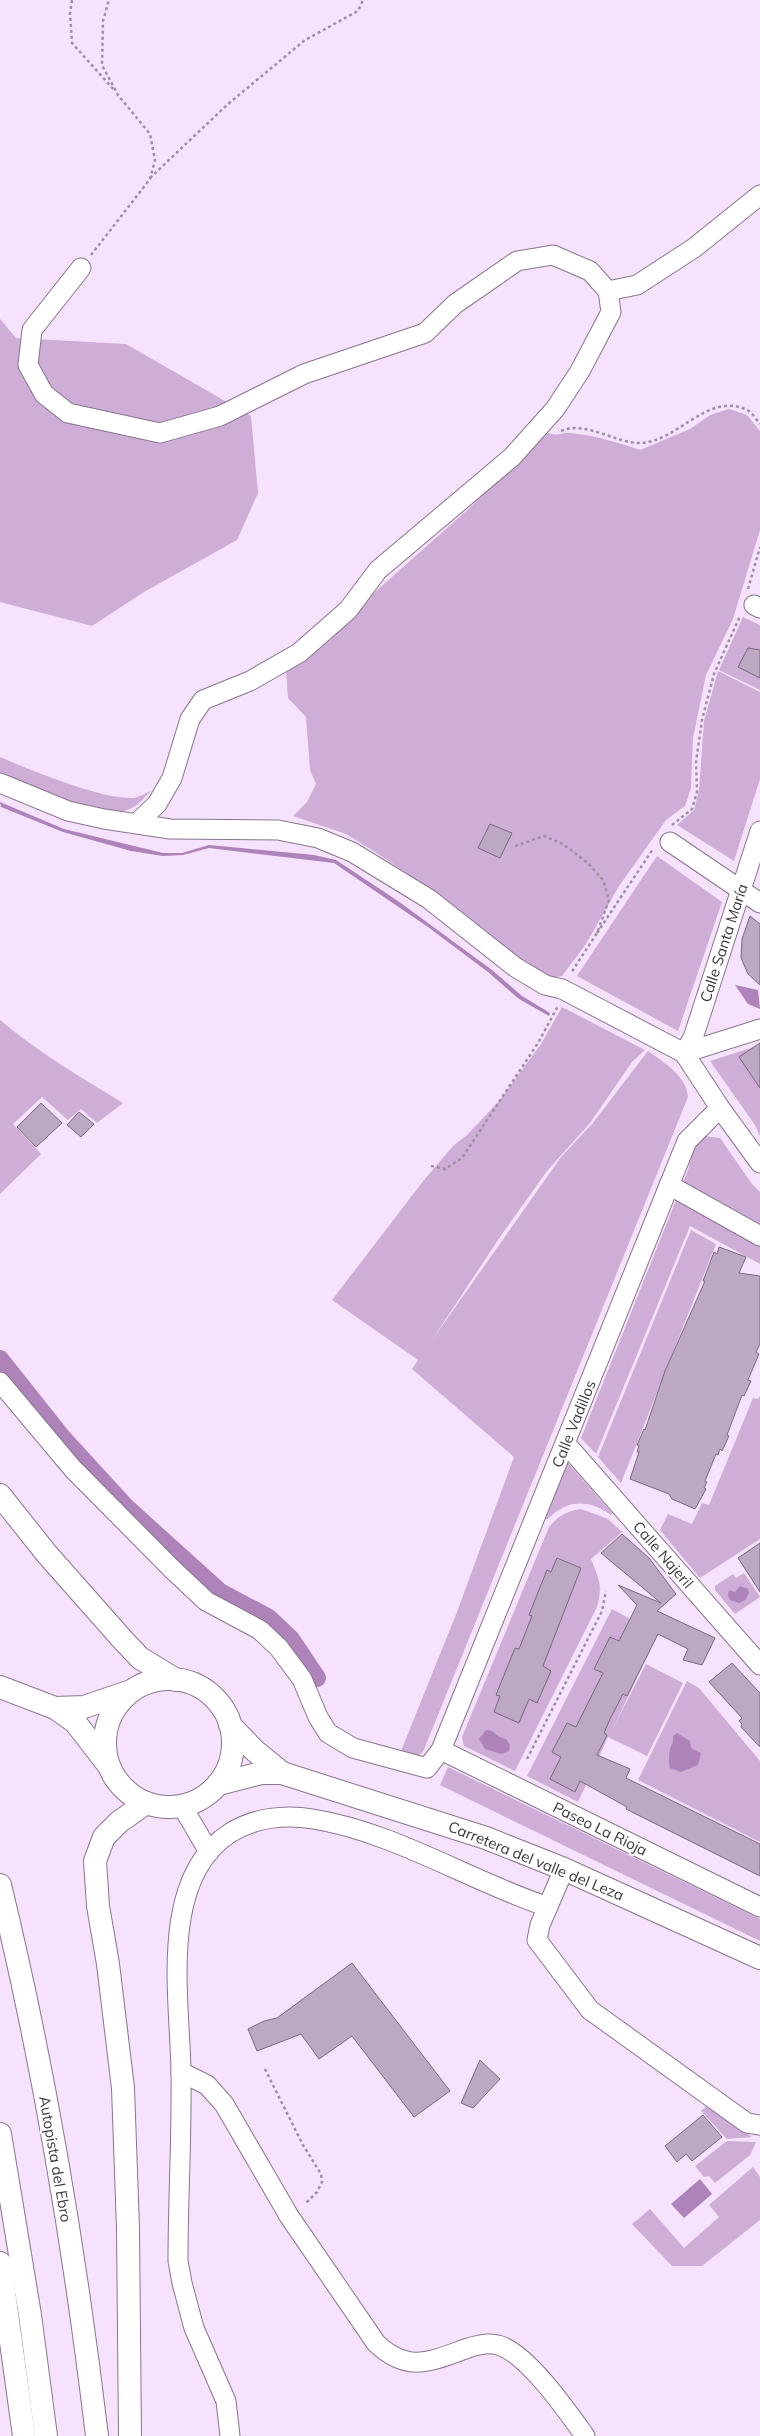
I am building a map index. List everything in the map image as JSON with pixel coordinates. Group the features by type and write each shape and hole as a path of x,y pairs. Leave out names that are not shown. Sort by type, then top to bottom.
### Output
{"main road":[{"path":"0,1495 51,1558 140,1658 176,1680"},
{"path":"55,1708 84,1707 134,1690 154,1681 176,1680 190,1683 215,1699 230,1725 254,1750 282,1773"},
{"path":"0,1687 25,1698 55,1708 75,1722 109,1767 118,1783 131,1795 146,1804 164,1808 182,1806 196,1801 218,1784 227,1771 231,1756 233,1740 230,1725"},
{"path":"109,1767 105,1750 106,1732 109,1721 121,1701 134,1690"},
{"path":"218,1784 261,1773 282,1773"},
{"name":"Carretera del valle del Leza","path":"282,1773 486,1838 564,1869 760,1958"},
{"path":"130,2436 128,2228 123,2088 108,1964 98,1906 95,1861 104,1837 120,1822 146,1804"},
{"name":"Autopista del Ebro","path":"0,1885 29,2014 54,2146 76,2278 97,2436"},
{"path":"0,2134 30,2315 46,2436"},
{"path":"0,2263 24,2436"}],"street":[{"path":"608,291 637,285 694,248 760,195"},
{"path":"81,268 32,330 28,365 44,394 68,413 160,433 220,416 304,374 425,333 455,304 517,261 553,255 590,271 608,291 611,312 580,371 555,409 512,457 378,570 348,610 299,653 250,681 203,700 190,719 172,778 158,804 138,823"},
{"path":"0,783 68,811 170,829 278,830 318,838 352,852 423,895 515,967 545,985 564,990 684,1053 720,1108 760,1163"},
{"name":"Calle Santa María","path":"684,1053 693,1038 760,831"},
{"path":"664,839 760,903"},
{"path":"684,1053 760,1029"},
{"name":"Calle Vadillos","path":"0,1382 73,1469 172,1569 206,1601 260,1630 279,1648 302,1679 318,1717 328,1733 353,1748 427,1768 441,1750 566,1444 687,1141 720,1108"},
{"path":"669,1185 760,1236"},
{"name":"Calle Najeril","path":"566,1444 760,1665"},
{"name":"Paseo La Rioja","path":"441,1750 760,1907"},
{"path":"182,1806 209,1852"},
{"path":"230,2436 226,2401 194,2328 182,2283 178,2261 181,2072 178,1938 187,1889 200,1863 221,1839 245,1824 269,1818 310,1818 371,1835 514,1896 548,1907"},
{"path":"564,1869 540,1925 537,1940 590,2010 747,2123 760,2125"},
{"path":"181,2072 207,2085 224,2104 290,2216 376,2344 385,2352 411,2363 427,2363 479,2344 497,2344 515,2353 560,2402 585,2436"}],"path":[{"path":"72,0 70,13 72,43 150,134 155,160 150,179"},
{"path":"109,0 103,21 102,65 118,95"},
{"path":"81,268 150,179 228,104 305,40 358,11 363,0"},
{"path":"544,421 551,430 558,433 566,429 575,429 641,443 661,439 698,415 727,405 746,409 760,424"},
{"path":"431,1166 445,1169 462,1158 538,1043 564,990 597,933 664,839 692,809 697,792 696,762 704,712 714,674 738,624 753,603 760,547"},
{"path":"514,846 544,836 563,844 588,863 603,880 609,900 597,933"},
{"path":"527,1759 602,1611 606,1592"},
{"path":"266,2069 303,2146 321,2174 322,2182 317,2192 306,2203"}],"shaded area":[{"path":"0,319 16,338 126,344 251,416 258,493 237,540 144,592 92,626 0,602"},
{"path":"729,409 747,415 760,431 760,530 733,619 706,675 693,738 691,788 685,806 666,820 619,886 586,944 562,976 549,978 520,962 473,923 411,876 372,850 346,834 293,816 307,802 316,784 310,770 306,717 288,698 286,671 464,513 548,433 555,435 571,433 589,436 640,450 690,429 710,415"},
{"path":"743,617 760,625 760,690 719,670"},
{"path":"718,671 760,692 760,779 734,861 677,825 694,810 699,790 704,721"},
{"path":"0,757 67,783 104,794 134,798 151,791 139,803 128,810 113,811 98,809 63,799 0,776"},
{"path":"0,802 64,829 163,853 182,853 209,845 314,855 336,860 398,901 492,970 522,996 550,1013 549,1016 519,999 488,972 428,927 334,863 209,848 183,855 163,856 131,851 63,832 1,807"},
{"path":"657,856 722,902 678,1031 577,976"},
{"path":"735,985 758,990 760,1009 748,1004"},
{"path":"562,1007 645,1050 632,1062 590,1123 547,1171 500,1237 430,1343 561,1157 592,1124 648,1051 679,1076 687,1089 688,1097 423,1752 412,1760 399,1756 457,1612 514,1457 412,1369 418,1360 332,1300 424,1180 453,1146 467,1135 500,1100 541,1044"},
{"path":"0,1020 14,1032 75,1074 123,1103 97,1123 81,1109 68,1120 42,1097 13,1124 41,1154 0,1194"},
{"path":"760,1045 760,1136 755,1125 710,1061"},
{"path":"704,1136 720,1138 752,1184 760,1192 760,1264 690,1226 596,1454 581,1438 688,1170 693,1151"},
{"path":"691,1230 716,1244 621,1483 598,1457"},
{"path":"760,1396 760,1539 700,1578 660,1530 668,1514 692,1524 702,1503 709,1505 753,1398 758,1399"},
{"path":"567,1462 612,1513 612,1515 590,1505 577,1504 564,1507 548,1519 545,1519"},
{"path":"581,1509 608,1519 622,1532 591,1559 600,1588 597,1607 515,1771 464,1746 462,1737 549,1527 563,1515 571,1511"},
{"path":"744,1573 760,1597 735,1614 715,1590 715,1586 733,1574 736,1578"},
{"path":"740,1586 748,1589 749,1593 745,1600 739,1603 730,1600 728,1595 729,1590 735,1592"},
{"path":"612,1609 658,1634 614,1726 646,1664 683,1683 647,1756 608,1737 578,1802 527,1776"},
{"path":"687,1681 699,1688 760,1761 760,1842 638,1780"},
{"path":"486,1730 492,1731 500,1737 506,1739 510,1745 509,1751 501,1754 485,1749 479,1739"},
{"path":"677,1733 690,1741 691,1748 701,1753 698,1765 681,1772 670,1768 669,1766 669,1755 673,1743 673,1736"},
{"path":"448,1767 760,1919 760,1941 440,1785"},
{"path":"707,2106 752,2137 727,2139 701,2111"},
{"path":"727,2141 756,2142 750,2155 715,2183 709,2176 704,2177 695,2166"},
{"path":"753,2167 760,2177 760,2220 702,2266 672,2266 632,2224 650,2209 684,2248 719,2217 709,2205"},
{"path":"700,2179 712,2194 684,2218 671,2204"}],"building":[{"path":"748,648 760,650 760,678 738,667"},
{"path":"490,824 512,833 500,858 478,848"},
{"path":"750,916 760,924 760,985 748,974 741,958 742,939"},
{"path":"760,1043 760,1088 739,1057"},
{"path":"41,1103 62,1123 36,1147 17,1127"},
{"path":"79,1112 94,1124 81,1137 67,1125"},
{"path":"719,1247 746,1257 739,1273 760,1276 760,1344 756,1352 759,1354 748,1380 751,1381 744,1396 742,1395 727,1435 729,1436 722,1451 720,1449 718,1455 716,1454 705,1481 707,1482 704,1488 706,1489 695,1509 672,1499 669,1494 630,1479 639,1452 637,1452 639,1446 637,1445 644,1429 645,1430 665,1371 705,1281 703,1281 714,1252 717,1254"},
{"path":"622,1534 649,1558 676,1594 657,1611 715,1638 702,1665 683,1660 688,1649 658,1634 627,1696 623,1694 610,1719 604,1733 607,1735 597,1755 630,1769 626,1778 760,1844 760,1876 626,1809 627,1807 580,1781 575,1792 550,1779 561,1757 552,1752 567,1723 576,1727 603,1673 594,1669 610,1637 619,1641 637,1605 618,1585 661,1603 601,1553"},
{"path":"760,1543 760,1592 738,1558"},
{"path":"557,1558 581,1568 543,1666 551,1671 537,1703 529,1699 519,1723 494,1712 500,1696 496,1695 515,1648 519,1649 532,1616 529,1615 547,1570 551,1572"},
{"path":"732,1663 760,1693 760,1747 741,1727 742,1724 739,1721 742,1718 709,1682"},
{"path":"352,1963 450,2091 414,2117 352,2036 319,2059 301,2034 257,2051 248,2029 264,2021 277,2018"},
{"path":"480,2060 500,2079 473,2108 461,2103"},
{"path":"703,2115 722,2137 692,2161 686,2154 677,2162 665,2146"}],"waterway":[{"path":"0,1359 62,1437 126,1507 220,1592 269,1618 291,1639 317,1678"}]}
